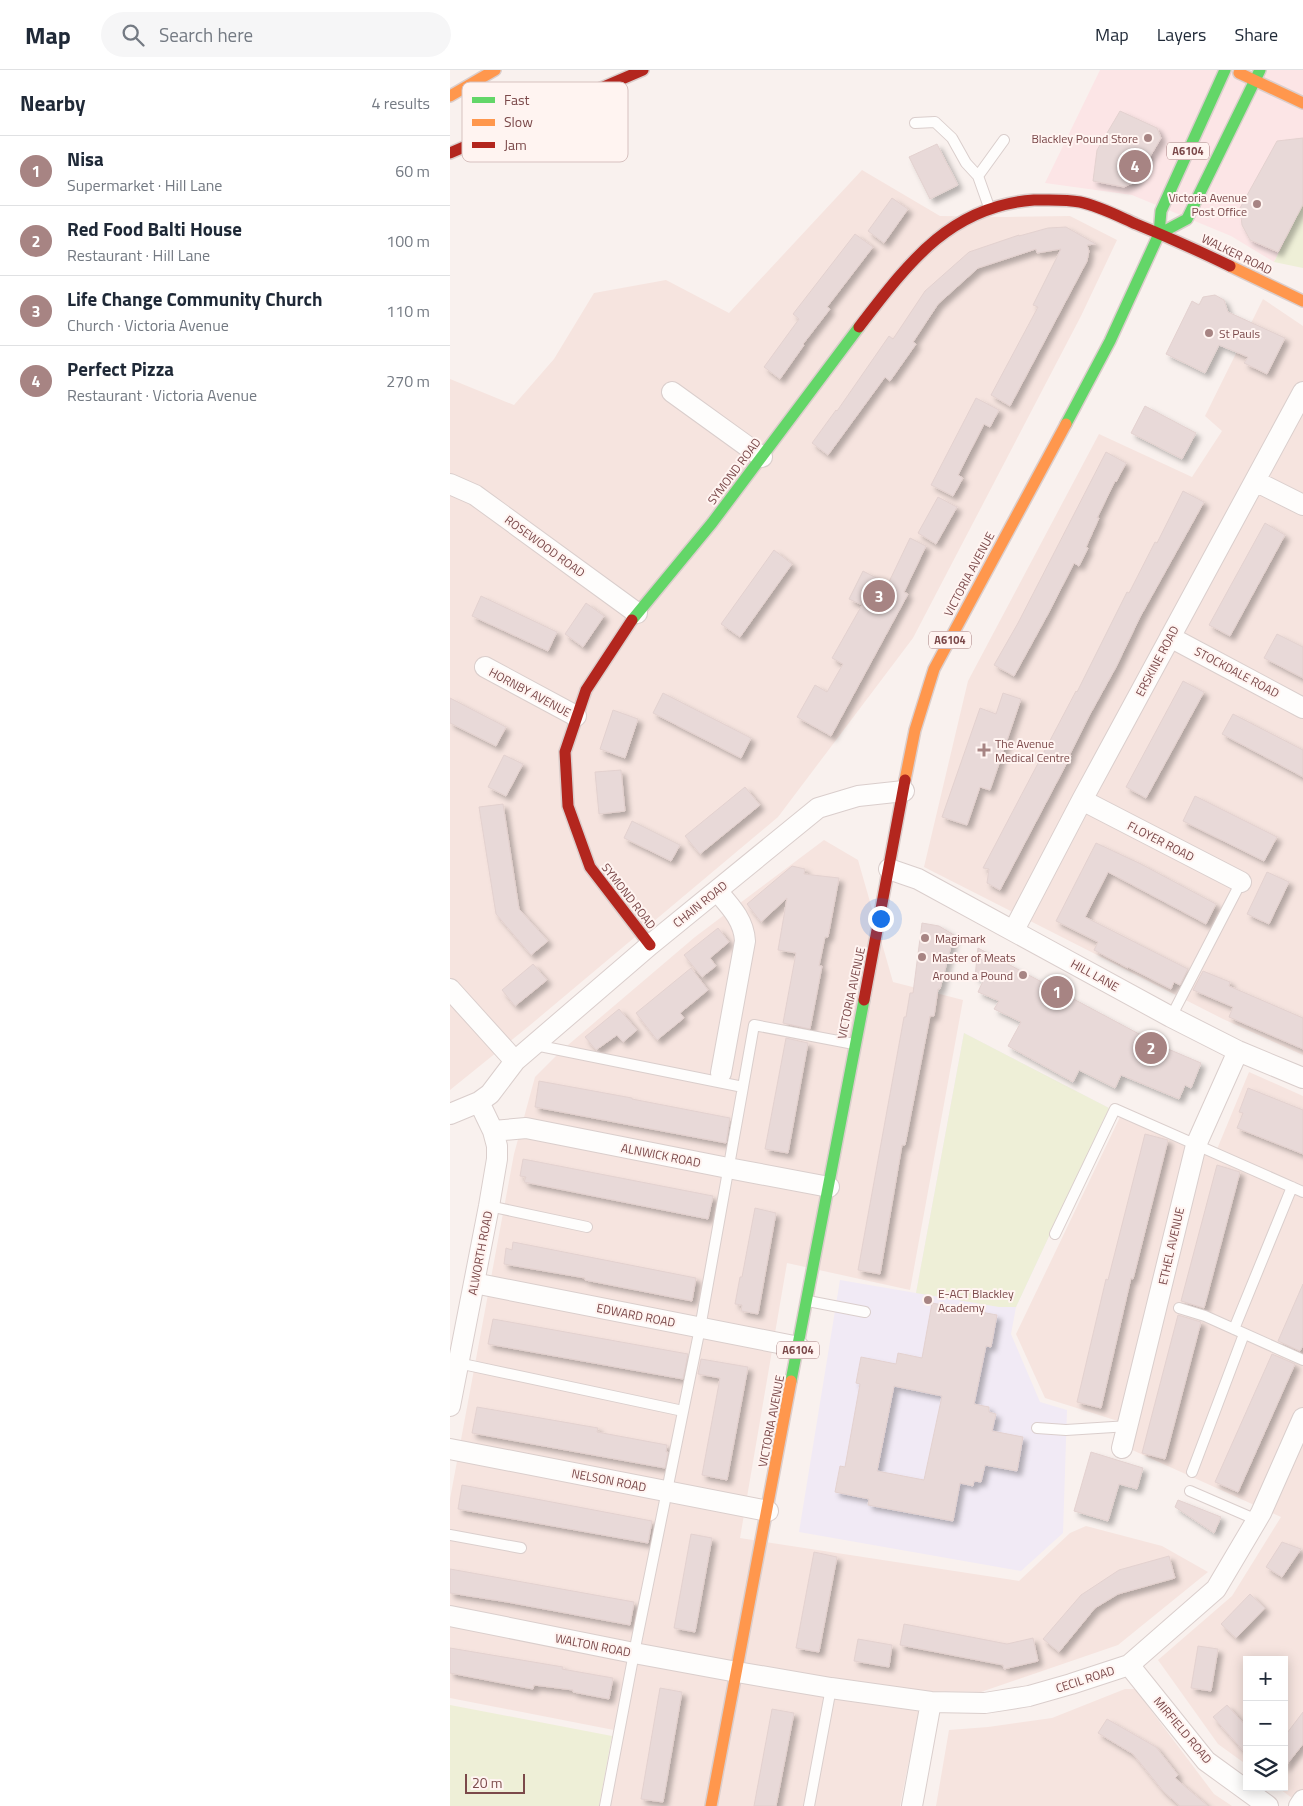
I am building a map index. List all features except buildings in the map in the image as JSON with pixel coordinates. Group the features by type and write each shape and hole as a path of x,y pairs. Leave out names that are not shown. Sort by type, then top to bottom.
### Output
{"main road":[{"path":"474,82 495,70"},
{"path":"615,82 643,70"},
{"name":"VICTORIA AVENUE","path":"711,1806 915,730 934,669 1110,341 1159,234 1161,210 1225,70"},
{"path":"1234,70 1303,103"},
{"name":"A6104","path":"1159,234 1187,219 1260,70"},
{"path":"450,96 462,89"},
{"path":"450,153 462,148"},
{"name":"SYMOND ROAD","path":"650,945 590,867 568,806 565,752 586,690 637,613 712,523 899,275 917,254 938,236 957,223 990,208 1009,202 1036,200 1060,200 1082,203 1159,234"},
{"name":"WALKER ROAD","path":"1159,234 1194,247 1303,301"}],"street":[{"path":"672,392 762,457"},
{"name":"ERSKINE ROAD","path":"1014,930 1082,800 1303,392"},
{"path":"1255,481 1303,505"},
{"name":"ROSEWOOD ROAD","path":"450,484 475,495 637,613"},
{"name":"STOCKDALE ROAD","path":"1170,637 1303,708"},
{"name":"HORNBY AVENUE","path":"485,667 576,716"},
{"name":"CHAIN ROAD","path":"450,1114 479,1102 490,1094 515,1061 534,1044 650,945 818,808 858,796 904,791"},
{"name":"FLOYER ROAD","path":"1082,800 1241,882"},
{"name":"HILL LANE","path":"889,869 918,879 1170,1017 1238,1051 1303,1078"},
{"path":"717,891 741,922 745,941 721,1073"},
{"path":"450,989 515,1061"},
{"name":"ETHEL AVENUE","path":"1122,1448 1129,1426 1196,1145 1238,1051"},
{"name":"ALWORTH ROAD","path":"450,1406 497,1159 497,1146 493,1131 479,1102"},
{"name":"ALNWICK ROAD","path":"493,1131 526,1128 829,1187"},
{"name":"EDWARD ROAD","path":"474,1283 798,1347"},
{"name":"CECIL ROAD","path":"737,1672 931,1702 985,1703 1008,1700 1071,1684 1129,1665 1216,1589 1257,1520 1303,1418"},
{"name":"NELSON ROAD","path":"450,1449 768,1511"},
{"name":"WALTON ROAD","path":"450,1616 737,1672"},
{"name":"MIRFIELD ROAD","path":"1129,1665 1206,1760 1268,1806"},
{"path":"912,1806 931,1702"},
{"path":"1299,1806 1303,1800"}],"lane":[{"path":"916,124 935,122 952,138 966,163 978,176 990,208"},
{"path":"978,176 1004,140"},
{"path":"1170,1017 1241,882"},
{"path":"605,1806 700,1328 754,1025 855,1044"},
{"path":"534,1044 742,1087"},
{"path":"1055,1234 1115,1109 1303,1192"},
{"path":"1192,1472 1239,1332 1292,1187"},
{"path":"489,1206 587,1227"},
{"path":"807,1301 865,1312"},
{"path":"1179,1308 1205,1316 1303,1360"},
{"path":"458,1363 683,1411"},
{"path":"1037,1428 1066,1430 1129,1426"},
{"path":"1190,1491 1257,1520"},
{"path":"450,1535 521,1548"},
{"path":"809,1806 831,1688"}],"shaded area":[{"path":"1100,70 1303,70 1303,205 1274,262 1231,236 1132,195 1045,183"},
{"path":"862,170 940,216 1070,216 1117,240 1081,316 913,638 778,817 450,1090 450,379 514,405 554,359 594,293 666,280 729,313"},
{"path":"1263,299 1303,326 1303,1055 1223,1019 924,867 968,681 1099,434 1192,477 1222,431 1205,416"},
{"path":"824,840 858,860 893,982 963,1000 910,1290 787,1263 740,1538 1019,1581 1070,1533 1086,1526 1162,1546 1208,1572 1118,1645 981,1692 923,1691 900,1806 610,1806 624,1732 450,1698 450,1499 514,1154 535,1077 561,1051 695,937"},
{"name":"E-ACT Blackley Academy","path":"964,1033 1109,1108 1016,1307 1011,1334 1040,1402 1067,1410 1063,1533 1021,1571 799,1532 840,1280 916,1293"},
{"path":"1249,1072 1303,1096 1303,1806 1282,1791 1288,1791 1288,1656 1243,1656 1243,1762 1218,1744 1158,1660 1232,1596 1281,1517 1130,1449 1137,1427 1045,1398 1016,1334 1120,1117 1177,1142 1215,1154"},
{"path":"1125,1689 1135,1689 1214,1794 1232,1806 936,1806 949,1730 988,1727 1052,1718"}],"green space":[{"path":"1303,204 1303,268 1274,262"},
{"path":"964,1033 1109,1108 1016,1307 999,1307 916,1293"},
{"path":"450,1705 612,1736 599,1806 450,1806"}],"traffic: fast":[{"path":"1066,424 1110,341 1159,234 1161,211 1225,70"},
{"path":"1159,234 1187,219 1260,70"},
{"path":"632,620 712,523 859,327"},
{"path":"791,1381 864,1000"}],"traffic: slow":[{"path":"474,82 495,70"},
{"path":"1239,73 1303,103"},
{"path":"450,96 462,89"},
{"path":"1230,266 1303,301"},
{"path":"905,780 915,730 934,669 1066,424"},
{"path":"711,1806 791,1381"}],"traffic: jam":[{"path":"615,82 643,70"},
{"path":"450,153 462,148"},
{"path":"859,327 913,261 954,226 978,214 1004,205 1034,200 1069,200 1087,204 1172,239 1230,266"},
{"path":"632,620 586,690 565,752 568,806 590,867 650,945"},
{"path":"864,1000 905,780"}],"place":[{"name":"Blackley Pound Store","path":"1148,138"},
{"name":"Perfect Pizza","path":"1135,166"},
{"name":"Victoria Avenue Post Office","path":"1257,204"},
{"name":"St Pauls","path":"1209,333"},
{"name":"Life Change Community Church","path":"879,596"},
{"name":"The Avenue Medical Centre","path":"984,750"},
{"name":"Magimark","path":"925,938"},
{"name":"Master of Meats","path":"922,957"},
{"name":"Around a Pound","path":"1023,975"},
{"name":"Nisa","path":"1057,992"},
{"name":"Red Food Balti House","path":"1151,1048"},
{"name":"E-ACT Blackley Academy","path":"928,1300"}]}
